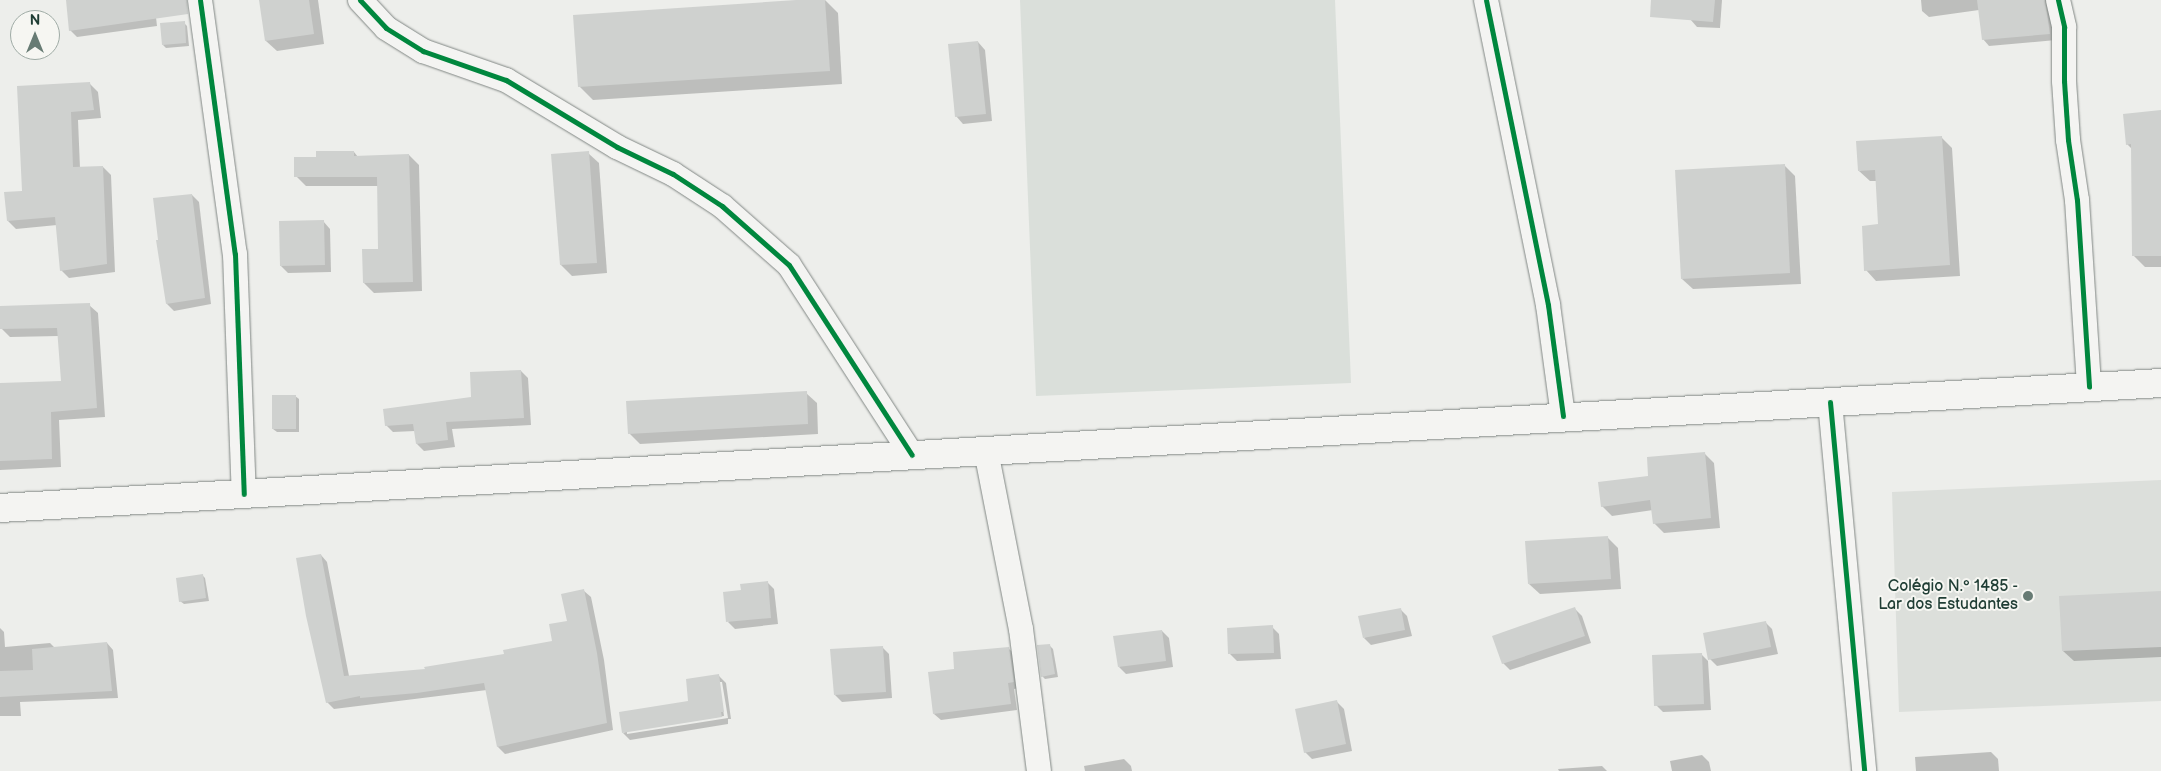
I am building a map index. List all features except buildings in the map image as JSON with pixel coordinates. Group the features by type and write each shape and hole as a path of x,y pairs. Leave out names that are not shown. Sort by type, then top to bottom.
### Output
{"main road":[{"path":"0,508 1563,416 2161,383"}],"street":[{"path":"200,0 235,254 244,494"},
{"path":"360,0 386,28 423,51 506,80 617,147 673,174 722,206 789,264 912,455"},
{"path":"1486,0 1548,305 1563,416"},
{"path":"2058,0 2064,27 2064,81 2067,130 2077,200 2089,387"},
{"path":"1830,402 1864,771"},
{"path":"986,451 1021,629 1039,771"}],"shaded area":[{"path":"1020,0 1335,0 1351,383 1036,396"},
{"name":"Colégio N.º 1485 - Lar dos Estudantes","path":"2161,480 2161,701 1899,712 1892,492"}],"cycle path":[{"path":"200,0 235,254 244,494"},
{"path":"360,0 386,28 423,51 506,80 617,147 673,174 722,206 789,265 912,455"},
{"path":"1486,0 1548,305 1563,416"},
{"path":"2058,0 2064,27 2064,81 2068,140 2077,200 2089,387"},
{"path":"1830,402 1864,771"}],"place":[{"name":"Colégio N.º 1485 - Lar dos Estudantes","path":"2028,596"}]}
